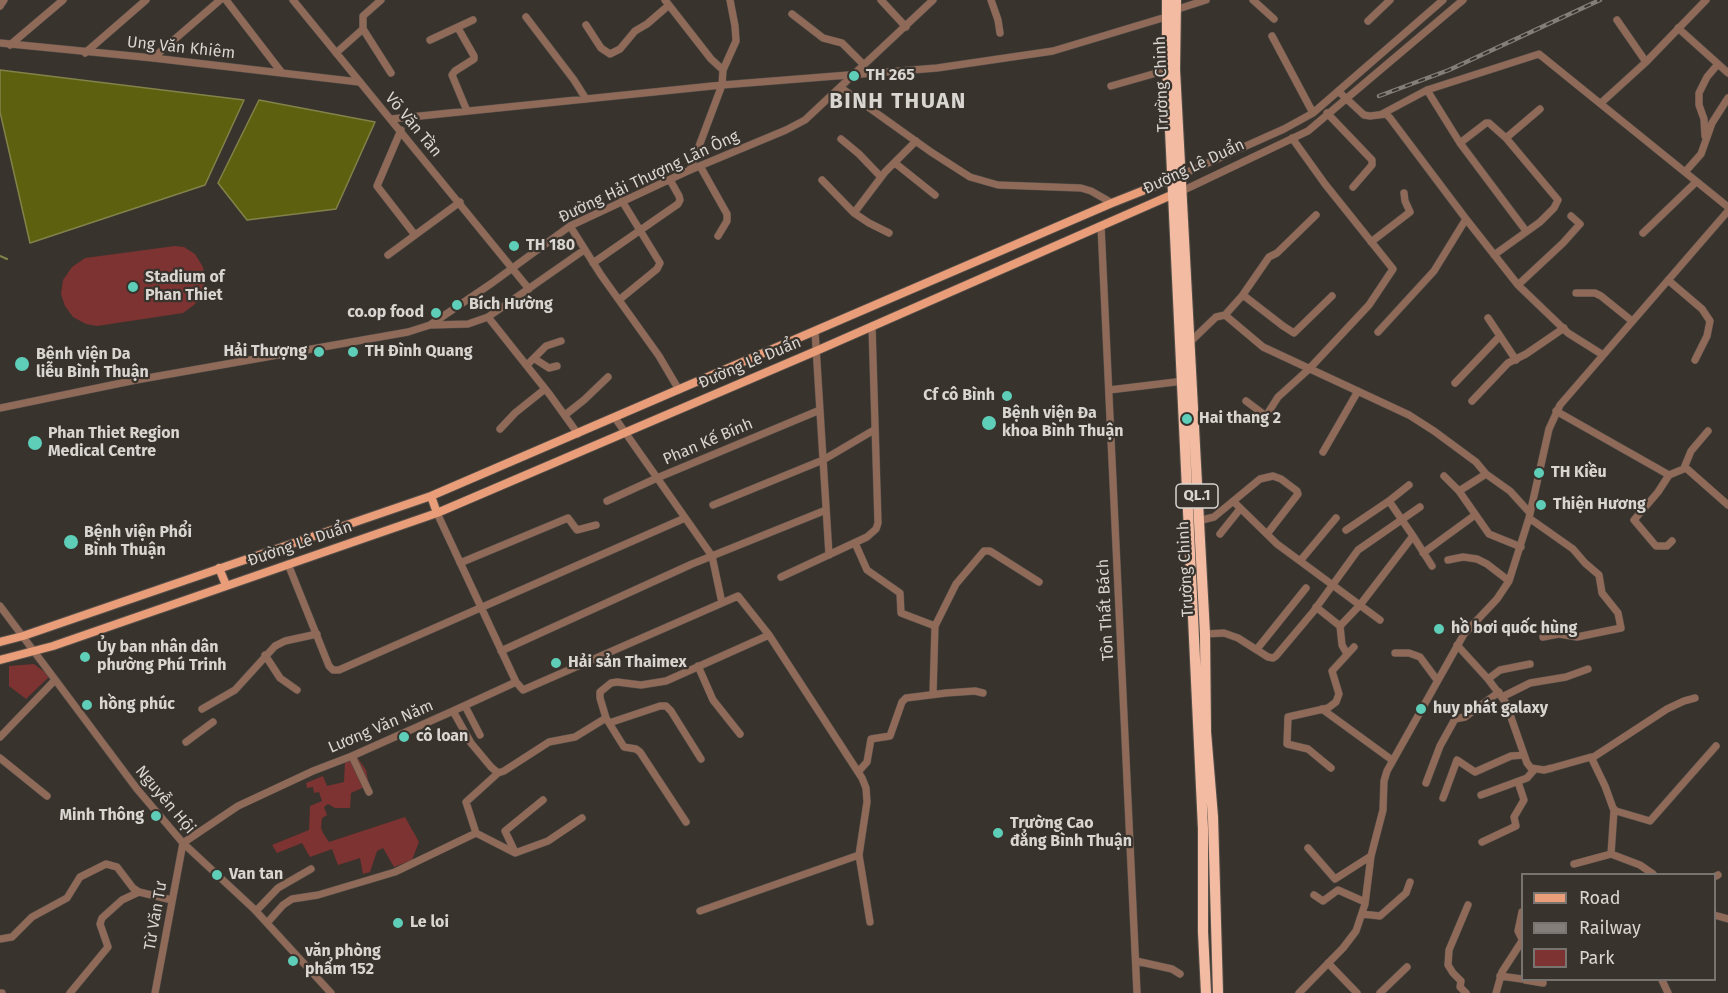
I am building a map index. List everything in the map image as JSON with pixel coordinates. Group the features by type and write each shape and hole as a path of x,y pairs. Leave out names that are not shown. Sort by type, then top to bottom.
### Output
{"highway":[{"name":"Trường Chinh","path":"1167,0 1172,9 1177,177"},
{"name":"Trường Chinh","path":"1172,9 1167,70 1190,342 1186,381 1205,634 1206,732 1214,829 1218,993"},
{"name":"Trường Chinh","path":"1178,193 1203,829 1203,932 1206,993"}],"main road":[{"name":"Đường Lê Duẩn","path":"0,642 431,496 1177,177"},
{"name":"Đường Lê Duẩn","path":"0,660 34,651 437,513 1178,193"},
{"path":"431,496 437,513"},
{"path":"219,568 226,585"}],"street":[{"path":"0,6 4,0"},
{"path":"10,45 63,0"},
{"path":"85,53 146,0"},
{"path":"153,58 220,0"},
{"path":"226,0 282,73"},
{"name":"Võ Văn Tần","path":"293,0 529,289"},
{"path":"381,0 363,16 363,29 391,73"},
{"path":"690,170 722,85 723,70 736,41 730,0"},
{"path":"881,0 906,27"},
{"name":"Đường Hải Thượng Lãn Ông","path":"0,408 136,380 408,332 429,325 570,226 690,170 800,123 933,0"},
{"path":"991,0 996,11 1000,33"},
{"path":"391,118 722,85 937,68 1053,51 1172,9 1206,0"},
{"path":"1253,0 1274,19"},
{"path":"1368,21 1390,0"},
{"path":"1430,0 1436,6"},
{"name":"Đường Lê Duẩn","path":"1177,177 1284,129 1313,113 1443,0"},
{"name":"Đường Lê Duẩn","path":"1178,193 1308,131 1463,0"},
{"path":"1601,103 1646,62 1706,0"},
{"path":"586,25 602,48 610,54 620,49 635,31 647,24 667,2 711,59 723,70"},
{"path":"792,14 823,38 842,43 864,65"},
{"path":"526,17 586,99"},
{"path":"430,40 473,20"},
{"path":"1617,20 1646,62"},
{"path":"458,28 474,56 474,59 453,72 452,75 467,111"},
{"path":"1678,28 1728,73"},
{"path":"336,53 363,29"},
{"path":"1272,36 1313,113"},
{"name":"Ung Văn Khiêm","path":"0,43 359,82"},
{"path":"1299,993 1353,936 1365,902 1371,856 1383,810 1384,781 1392,760 1457,645 1469,628 1497,599 1509,581 1530,516 1556,411 1728,209 1539,54 1427,90 1382,114 1364,115 1338,91"},
{"path":"1706,142 1699,93 1707,77 1718,64"},
{"path":"1111,86 1167,70"},
{"path":"840,87 959,171 981,181 1006,186 1081,188 1112,203"},
{"path":"1427,90 1460,143 1526,231"},
{"path":"1685,172 1701,154 1712,123 1728,98"},
{"path":"1321,107 1372,160 1371,165 1353,187"},
{"path":"1506,138 1540,109"},
{"path":"1382,114 1390,118 1518,285 1575,338 1603,355"},
{"path":"1460,143 1486,123 1506,138 1558,200 1540,222 1494,255"},
{"path":"400,130 377,186 415,235"},
{"path":"1246,401 1266,416 1278,397 1309,369 1369,305 1392,273 1393,267 1324,184 1292,138"},
{"path":"841,139 881,177"},
{"path":"854,213 881,177 916,141"},
{"path":"894,163 935,195"},
{"path":"700,166 727,214 727,221 718,236"},
{"path":"593,263 679,202 679,196 670,180"},
{"path":"822,180 854,213 869,224 889,233"},
{"path":"1643,233 1696,182"},
{"path":"1371,242 1410,212 1404,194"},
{"path":"619,300 660,263 622,201"},
{"path":"388,255 460,202"},
{"path":"1190,342 1216,317 1226,315 1269,257 1277,253 1316,215"},
{"path":"1518,285 1580,224 1571,216"},
{"path":"1378,332 1434,271 1466,219"},
{"path":"570,226 679,390"},
{"name":"Tôn Thất Bách","path":"1101,226 1137,993"},
{"path":"429,325 468,324 488,317 584,250"},
{"path":"1668,280 1702,309 1710,321 1707,336 1695,360"},
{"path":"1576,292 1595,293 1601,296 1632,321"},
{"path":"1243,295 1294,333 1332,296"},
{"path":"1226,315 1263,347 1409,415 1434,431 1510,491 1530,516 1573,549 1587,566 1598,573 1602,593 1618,613 1621,628 1576,637 1558,634 1542,637"},
{"path":"488,317 578,434"},
{"path":"1488,318 1516,360"},
{"path":"781,577 873,533 878,523 872,326"},
{"path":"1472,401 1508,363 1564,328"},
{"path":"814,332 829,555"},
{"path":"1455,383 1499,337"},
{"path":"527,365 546,346 561,341"},
{"path":"535,359 549,368 556,366"},
{"path":"565,415 609,377"},
{"path":"1109,390 1186,381"},
{"path":"500,429 515,413 545,389"},
{"path":"1323,452 1358,391"},
{"name":"Phan Kế Bính","path":"607,501 820,410"},
{"path":"1556,411 1669,475"},
{"path":"615,418 712,555 722,603"},
{"path":"713,505 823,460 874,430"},
{"path":"1672,541 1667,546 1656,546 1634,520 1669,475 1684,468 1691,451 1707,431"},
{"path":"1684,468 1728,505"},
{"path":"1459,491 1486,474"},
{"path":"1198,521 1214,517 1260,479 1274,476 1298,494 1267,534"},
{"path":"1444,476 1459,491 1489,534 1521,547"},
{"path":"1346,530 1409,485"},
{"path":"1389,501 1432,566"},
{"path":"1234,502 1267,534 1300,561 1380,620"},
{"path":"1205,634 1224,633 1238,638 1273,658 1316,607 1358,550 1420,507"},
{"path":"1220,534 1240,509"},
{"path":"501,651 712,555 826,510"},
{"path":"437,513 520,690 526,690 738,596 769,635 858,772 866,788 867,802 859,855 870,922"},
{"path":"1423,552 1475,515"},
{"path":"460,563 568,518 577,530 596,525"},
{"path":"288,564 329,666 333,670 339,670 685,518"},
{"path":"1300,561 1336,518"},
{"path":"1340,626 1360,605 1413,536"},
{"path":"855,543 867,570 900,593 901,614 935,627"},
{"path":"933,694 935,627 956,584 986,550 1039,582"},
{"path":"1448,560 1463,557 1477,558 1509,581"},
{"path":"1257,649 1306,588"},
{"name":"Nguyễn Hội","path":"0,606 137,789 183,843 256,911 331,993"},
{"path":"1316,607 1340,626 1342,645 1347,654"},
{"path":"202,709 235,690 266,655 285,641 317,634"},
{"path":"687,822 640,752 624,747 608,720 600,692 611,683 654,685 769,635"},
{"path":"1457,645 1500,694 1509,710 1527,763 1534,770"},
{"path":"1331,768 1308,749 1287,744 1289,715 1328,708 1338,697 1332,671 1354,647"},
{"path":"1395,653 1409,653 1420,657 1437,680"},
{"path":"266,655 280,678 297,690"},
{"path":"1488,679 1500,670 1530,664"},
{"path":"698,666 712,700 740,734"},
{"path":"1426,783 1443,739 1455,719 1465,717 1500,694 1530,683 1566,677 1588,669"},
{"path":"0,737 56,680"},
{"path":"453,711 516,682"},
{"path":"858,772 867,762 870,754 870,741 874,738 888,737 892,732 903,700 912,696 933,694 975,691 982,693"},
{"path":"1481,795 1527,778 1534,770 1552,768 1589,756 1592,758 1667,709 1695,698"},
{"path":"465,706 480,735"},
{"path":"582,818 548,841 515,853 476,833 466,802 498,773 517,764 549,742 575,736 608,720 660,706 666,706 671,711 701,759"},
{"path":"1322,709 1392,760"},
{"name":"Lương Văn Năm","path":"183,843 238,806 453,711 471,743 498,773"},
{"path":"186,742 213,722"},
{"path":"1614,810 1650,821 1716,746"},
{"path":"1443,798 1457,760 1475,772 1511,756 1524,755"},
{"path":"352,756 369,792"},
{"path":"0,758 47,796"},
{"path":"1592,758 1614,810 1611,854"},
{"path":"1482,842 1516,826 1514,817 1524,800 1518,782"},
{"path":"515,853 505,831 543,800"},
{"path":"267,923 283,905 292,899 318,895 395,872 476,833"},
{"name":"Từ Văn Tư","path":"155,993 183,843"},
{"path":"1308,848 1335,879 1338,890"},
{"path":"1574,864 1611,854 1640,865 1652,873"},
{"path":"700,911 859,855"},
{"path":"1335,879 1371,856"},
{"path":"0,939 12,937 32,917 67,898 80,877 106,864 117,867 139,892 172,900"},
{"path":"256,911 278,888 311,869"},
{"path":"1362,914 1380,916 1406,893 1410,882"},
{"path":"1338,890 1365,902"},
{"path":"1314,895 1323,902 1338,890"},
{"path":"70,993 108,947 100,924 102,918 122,900 139,892"},
{"path":"1466,993 1460,987 1461,981 1448,965 1449,950 1468,905"},
{"path":"1521,917 1518,931 1521,938"},
{"path":"1496,993 1500,976 1521,942"},
{"path":"1136,961 1172,969 1180,974"},
{"path":"1328,963 1357,993"},
{"path":"1380,993 1407,967"},
{"path":"1500,976 1521,979"},
{"path":"1534,981 1544,983"}],"green space":[{"name":"Stadium of Phan Thiet","path":"175,246 184,247 195,254 203,267 205,279 203,295 183,313 97,326 86,324 73,317 65,306 61,294 63,280 72,267 85,258"},
{"path":"34,664 50,676 26,699 9,686 9,666"},
{"path":"357,757 366,770 369,785 351,793 350,808 335,808 328,804 324,807 327,815 322,818 323,833 329,842 405,817 419,842 412,860 394,867 383,848 377,851 370,872 363,874 360,858 338,865 332,849 310,857 302,843 277,853 272,845 309,830 310,806 322,801 319,792 314,793 313,787 307,788 306,783 323,776 327,786 344,782 345,761"}],"shaded area":[{"path":"0,70 244,100 205,185 30,243 0,112"},
{"path":"259,100 375,122 336,209 247,220 218,183"}],"waterway":[{"path":"0,256 7,259"}],"railway":[{"path":"1379,96 1449,70 1600,0"}],"place":[{"name":"TH 265","path":"854,76"},
{"name":"TH 180","path":"514,246"},
{"name":"Stadium of Phan Thiet","path":"133,287"},
{"name":"Bích Hường","path":"457,305"},
{"name":"co.op food","path":"436,313"},
{"name":"Hải Thượng","path":"319,352"},
{"name":"TH Đình Quang","path":"353,352"},
{"name":"Bệnh viện Da liễu Bình Thuận","path":"22,364"},
{"name":"Cf cô Bình","path":"1007,396"},
{"name":"Hai thang 2","path":"1187,419"},
{"name":"Bệnh viện Đa khoa Bình Thuận","path":"989,423"},
{"name":"Phan Thiet Region Medical Centre","path":"35,443"},
{"name":"TH Kiều","path":"1539,473"},
{"name":"Thiện Hương","path":"1541,505"},
{"name":"Bệnh viện Phổi Bình Thuận","path":"71,542"},
{"name":"hồ bơi quốc hùng","path":"1439,629"},
{"name":"Ủy ban nhân dân phường Phú Trinh","path":"85,657"},
{"name":"Hải sản Thaimex","path":"556,663"},
{"name":"hồng phúc","path":"87,705"},
{"name":"huy phát galaxy","path":"1421,709"},
{"name":"cô loan","path":"404,737"},
{"name":"Minh Thông","path":"156,816"},
{"name":"Trường Cao đẳng Bình Thuận","path":"998,833"},
{"name":"Van tan","path":"217,875"},
{"name":"Le loi","path":"398,923"},
{"name":"văn phòng phẩm 152","path":"293,961"}],"district":[{"name":"BINH THUAN","path":"898,102"}]}
